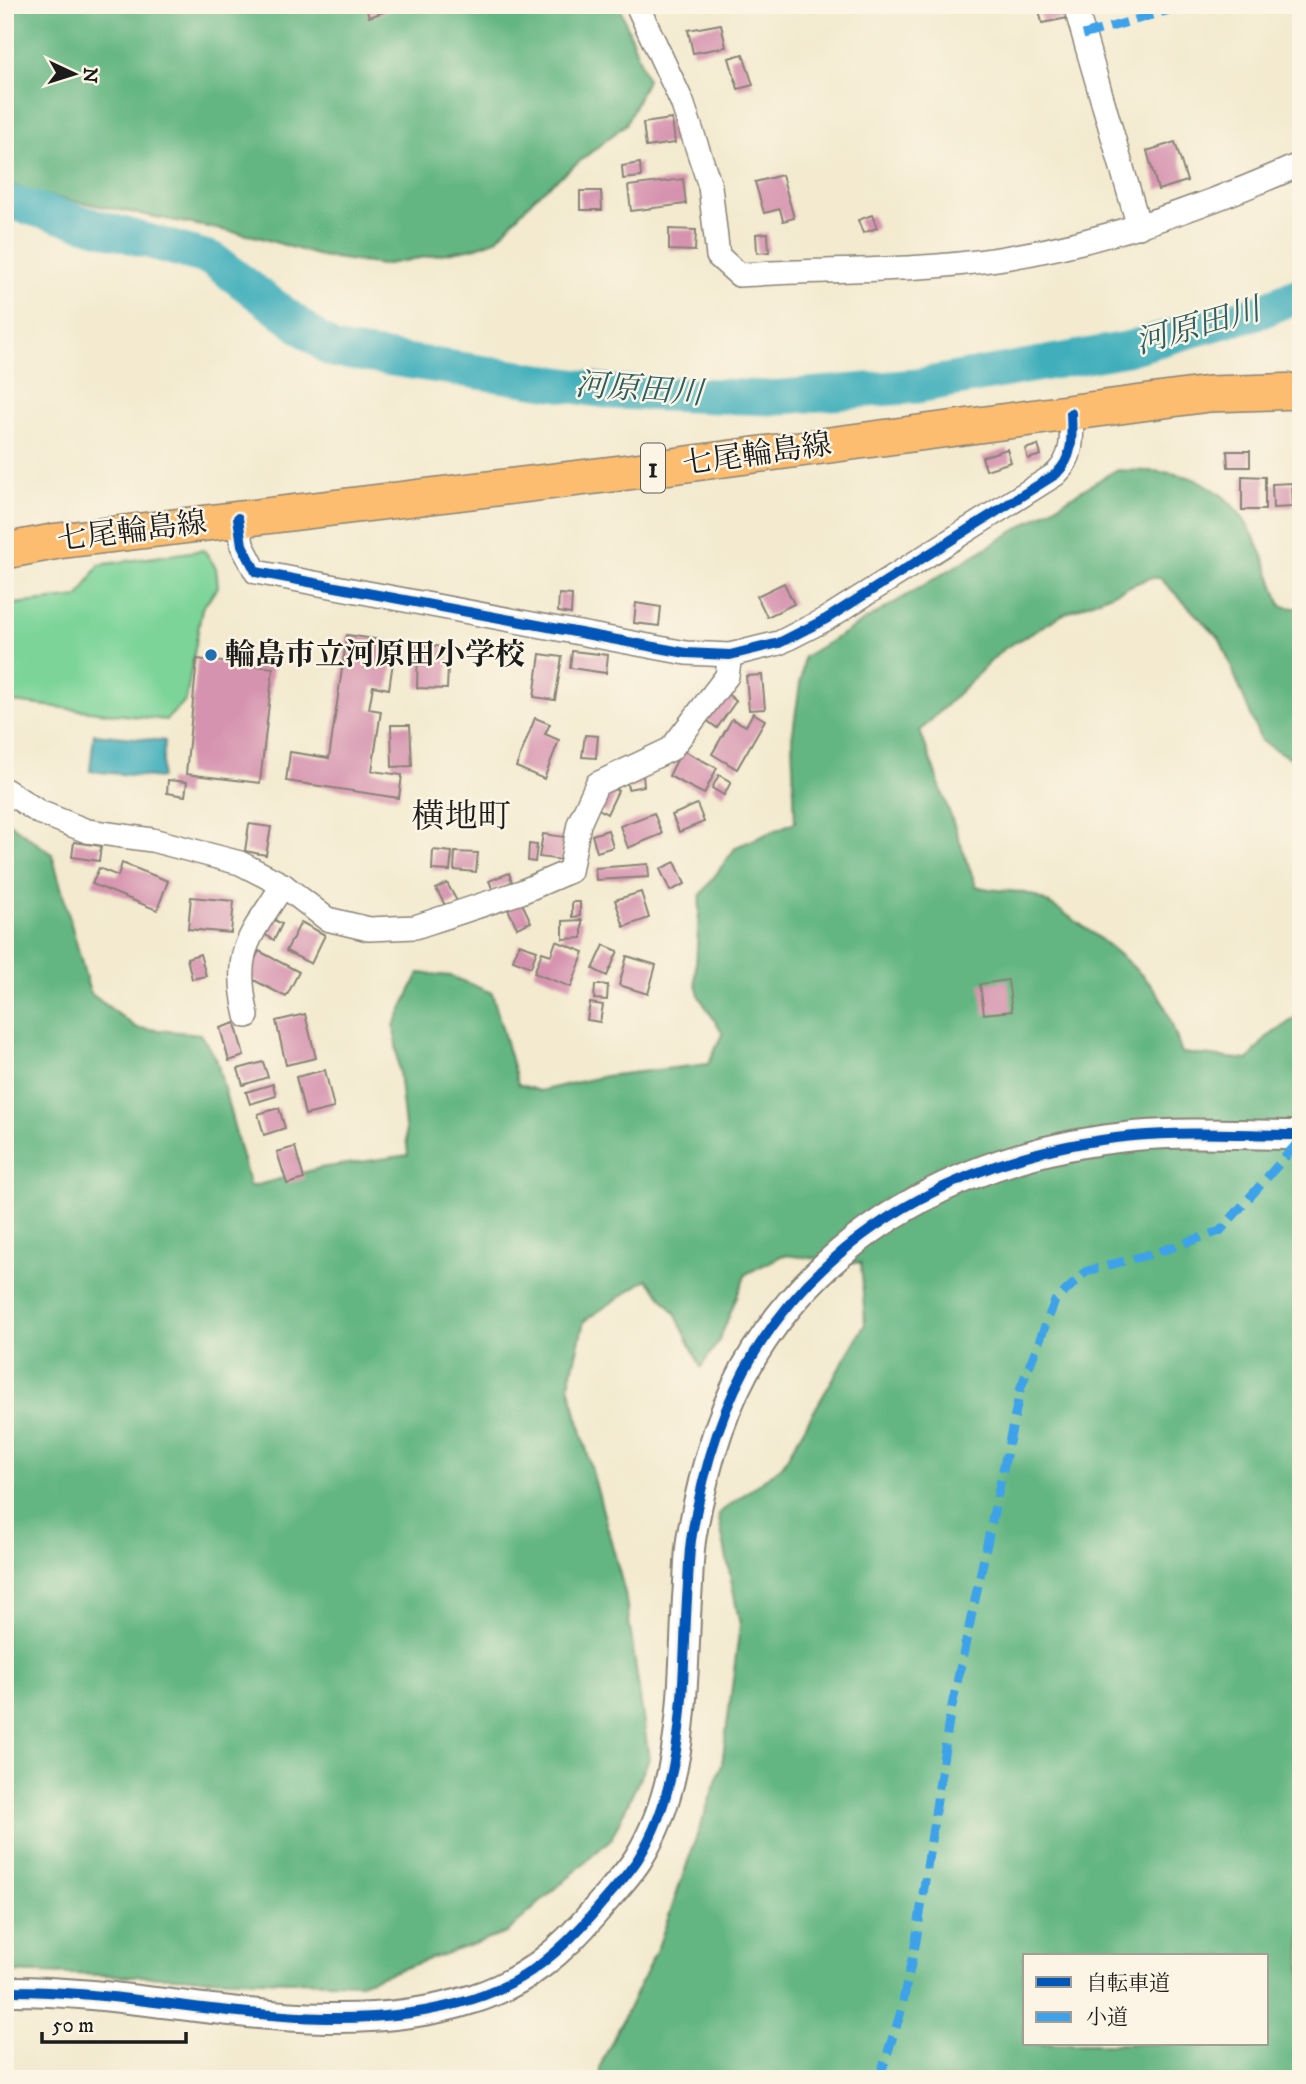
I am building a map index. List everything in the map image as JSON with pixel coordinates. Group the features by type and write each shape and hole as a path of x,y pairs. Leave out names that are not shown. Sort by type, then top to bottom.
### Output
{"main road":[{"name":"七尾輪島線","path":"5,551 58,541 613,474 1209,394 1301,391"}],"street":[{"path":"638,5 682,102 710,186 718,256 739,275 928,266 999,259 1139,227 1301,164"},
{"path":"1075,5 1139,227"},
{"path":"238,518 242,545 256,572 686,653 730,655 779,643 825,619 1056,474 1065,466 1072,446 1071,414"},
{"path":"5,790 39,812 86,831 152,840 240,863 283,885 327,919 369,929 403,928 458,914 570,871 579,824 597,784 671,749 727,676 730,655"},
{"path":"247,1016 239,982 241,953 283,885"},
{"path":"5,1991 137,1999 330,2020 386,2018 475,1999 533,1973 570,1941 638,1860 666,1801 679,1731 691,1536 721,1423 754,1353 791,1302 860,1236 917,1197 1017,1157 1137,1136 1301,1135"}],"green space":[{"path":"5,5 619,5 647,80 626,124 534,198 496,240 474,248 382,265 320,256 258,237 38,194 5,183"},
{"path":"1116,470 1176,474 1199,481 1218,492 1234,507 1257,543 1281,606 1301,609 1301,759 1288,757 1261,741 1220,639 1160,578 1149,578 1064,614 1002,650 920,731 976,886 1016,891 1042,900 1080,924 1120,955 1152,985 1160,997 1182,1053 1248,1060 1266,1038 1301,1014 1301,2079 600,2079 600,2066 658,1947 722,1764 740,1625 718,1514 782,1466 865,1324 861,1263 783,1255 746,1274 719,1341 701,1367 675,1313 647,1279 584,1321 569,1385 625,1593 649,1759 611,1839 506,1933 360,1983 5,1972 5,820 52,854 90,993 137,1028 200,1034 216,1058 250,1187 320,1168 408,1155 394,1026 419,973 451,976 492,993 518,1084 539,1091 605,1076 708,1064 723,1033 700,998 695,981 700,896 736,847 795,822 792,738 804,657"},
{"path":"204,550 216,568 218,587 202,608 186,700 166,720 5,701 5,605 79,597 99,565"}],"water":[{"path":"94,734 165,741 161,778 90,771"}],"building":[{"path":"365,5 385,5 387,11 369,17"},
{"path":"1038,5 1065,5 1068,18 1042,23"},
{"path":"1106,5 1138,5 1138,6 1108,14"},
{"path":"721,24 726,47 693,53 688,30"},
{"path":"743,54 753,85 738,89 729,58"},
{"path":"672,119 675,143 646,147 643,123"},
{"path":"1175,142 1187,181 1158,190 1147,151"},
{"path":"640,163 641,177 623,179 622,166"},
{"path":"782,175 794,218 783,221 780,209 764,213 755,182"},
{"path":"683,179 686,204 631,211 628,186"},
{"path":"580,191 601,191 602,210 580,210"},
{"path":"872,215 877,228 863,233 858,220"},
{"path":"669,229 696,230 695,251 669,250"},
{"path":"768,233 769,252 757,253 756,234"},
{"path":"1038,445 1041,455 1028,459 1025,449"},
{"path":"1007,449 1011,462 986,470 982,457"},
{"path":"1227,451 1250,451 1250,467 1228,467"},
{"path":"1242,476 1265,477 1265,510 1242,510"},
{"path":"1292,483 1293,507 1273,508 1272,484"},
{"path":"784,583 794,604 767,617 757,596"},
{"path":"559,594 572,595 571,614 558,612"},
{"path":"636,603 661,607 659,626 634,623"},
{"path":"347,635 396,642 389,689 373,686 369,709 381,711 372,771 402,775 399,798 286,781 290,752 329,758"},
{"path":"418,645 449,647 447,689 417,688"},
{"path":"572,651 608,655 606,673 570,668"},
{"path":"540,654 562,657 555,700 534,697"},
{"path":"197,659 273,668 260,783 186,774"},
{"path":"762,675 765,709 749,710 746,676"},
{"path":"725,692 736,701 717,728 705,719"},
{"path":"753,713 765,720 737,769 712,754 732,719 746,726"},
{"path":"535,718 550,724 545,734 559,740 544,779 516,767"},
{"path":"391,725 410,725 412,766 392,767"},
{"path":"585,735 598,736 596,758 582,757"},
{"path":"682,750 717,768 704,794 669,776"},
{"path":"643,775 644,786 628,789 626,777"},
{"path":"719,775 731,782 724,795 712,788"},
{"path":"168,780 187,782 185,796 167,793"},
{"path":"605,784 618,791 607,814 594,806"},
{"path":"697,804 704,822 679,832 672,815"},
{"path":"654,813 662,834 628,848 620,826"},
{"path":"249,824 271,827 266,855 245,851"},
{"path":"608,830 613,847 597,852 592,835"},
{"path":"543,834 565,837 562,860 539,857"},
{"path":"74,842 101,846 99,861 72,857"},
{"path":"529,844 537,845 535,862 528,861"},
{"path":"433,850 452,852 450,871 432,870"},
{"path":"455,852 478,853 476,872 454,870"},
{"path":"675,862 685,884 670,891 660,869"},
{"path":"122,863 168,881 157,910 92,884 99,868 118,876"},
{"path":"648,864 649,877 596,880 595,868"},
{"path":"509,873 512,882 493,890 489,881"},
{"path":"447,883 457,901 446,907 436,889"},
{"path":"641,892 649,918 624,927 615,900"},
{"path":"191,897 234,901 231,933 188,929"},
{"path":"520,899 531,922 517,928 506,905"},
{"path":"572,902 580,902 580,916 572,917"},
{"path":"267,916 282,924 274,940 259,931"},
{"path":"582,920 582,938 563,939 563,921"},
{"path":"301,922 325,935 311,964 286,951"},
{"path":"556,941 584,952 571,987 534,973 542,952 551,955"},
{"path":"519,944 537,950 531,967 513,960"},
{"path":"604,945 618,951 607,976 593,969"},
{"path":"259,951 299,972 286,997 246,976"},
{"path":"200,954 206,976 192,979 187,958"},
{"path":"627,956 656,965 648,994 619,985"},
{"path":"1008,980 1012,1011 984,1014 980,984"},
{"path":"595,985 608,985 607,1000 594,999"},
{"path":"590,1003 603,1005 600,1022 587,1020"},
{"path":"305,1014 316,1058 286,1065 276,1021"},
{"path":"235,1023 244,1056 229,1061 220,1028"},
{"path":"263,1062 268,1077 243,1085 238,1069"},
{"path":"325,1070 334,1108 305,1115 296,1077"},
{"path":"273,1084 276,1096 250,1104 246,1092"},
{"path":"279,1108 285,1128 264,1135 258,1114"},
{"path":"295,1147 304,1179 287,1184 277,1152"}],"waterway":[{"name":"河原田川","path":"5,201 212,259 332,350 613,392 770,398 917,386 1126,349 1261,311 1301,294"}],"marked path":[{"path":"1083,35 1187,5"},
{"path":"879,2079 900,2015 916,1941 949,1720 1021,1387 1055,1301 1087,1271 1158,1252 1220,1231 1301,1139"}],"cycle path":[{"path":"238,518 242,545 256,572 686,653 730,655 779,643 826,619 1056,474 1069,454 1071,413"},
{"path":"5,1991 122,1998 300,2017 359,2018 416,2012 473,1999 510,1984 526,1974 556,1951 584,1924 634,1865 654,1829 665,1798 679,1732 690,1550 702,1487 723,1417 743,1372 789,1305 828,1264 872,1229 919,1199 969,1176 1022,1157 1078,1144 1134,1136 1197,1133 1301,1135"}],"place":[{"name":"輪島市立河原田小学校","path":"211,655"}],"district":[{"name":"横地町","path":"461,817"}]}
